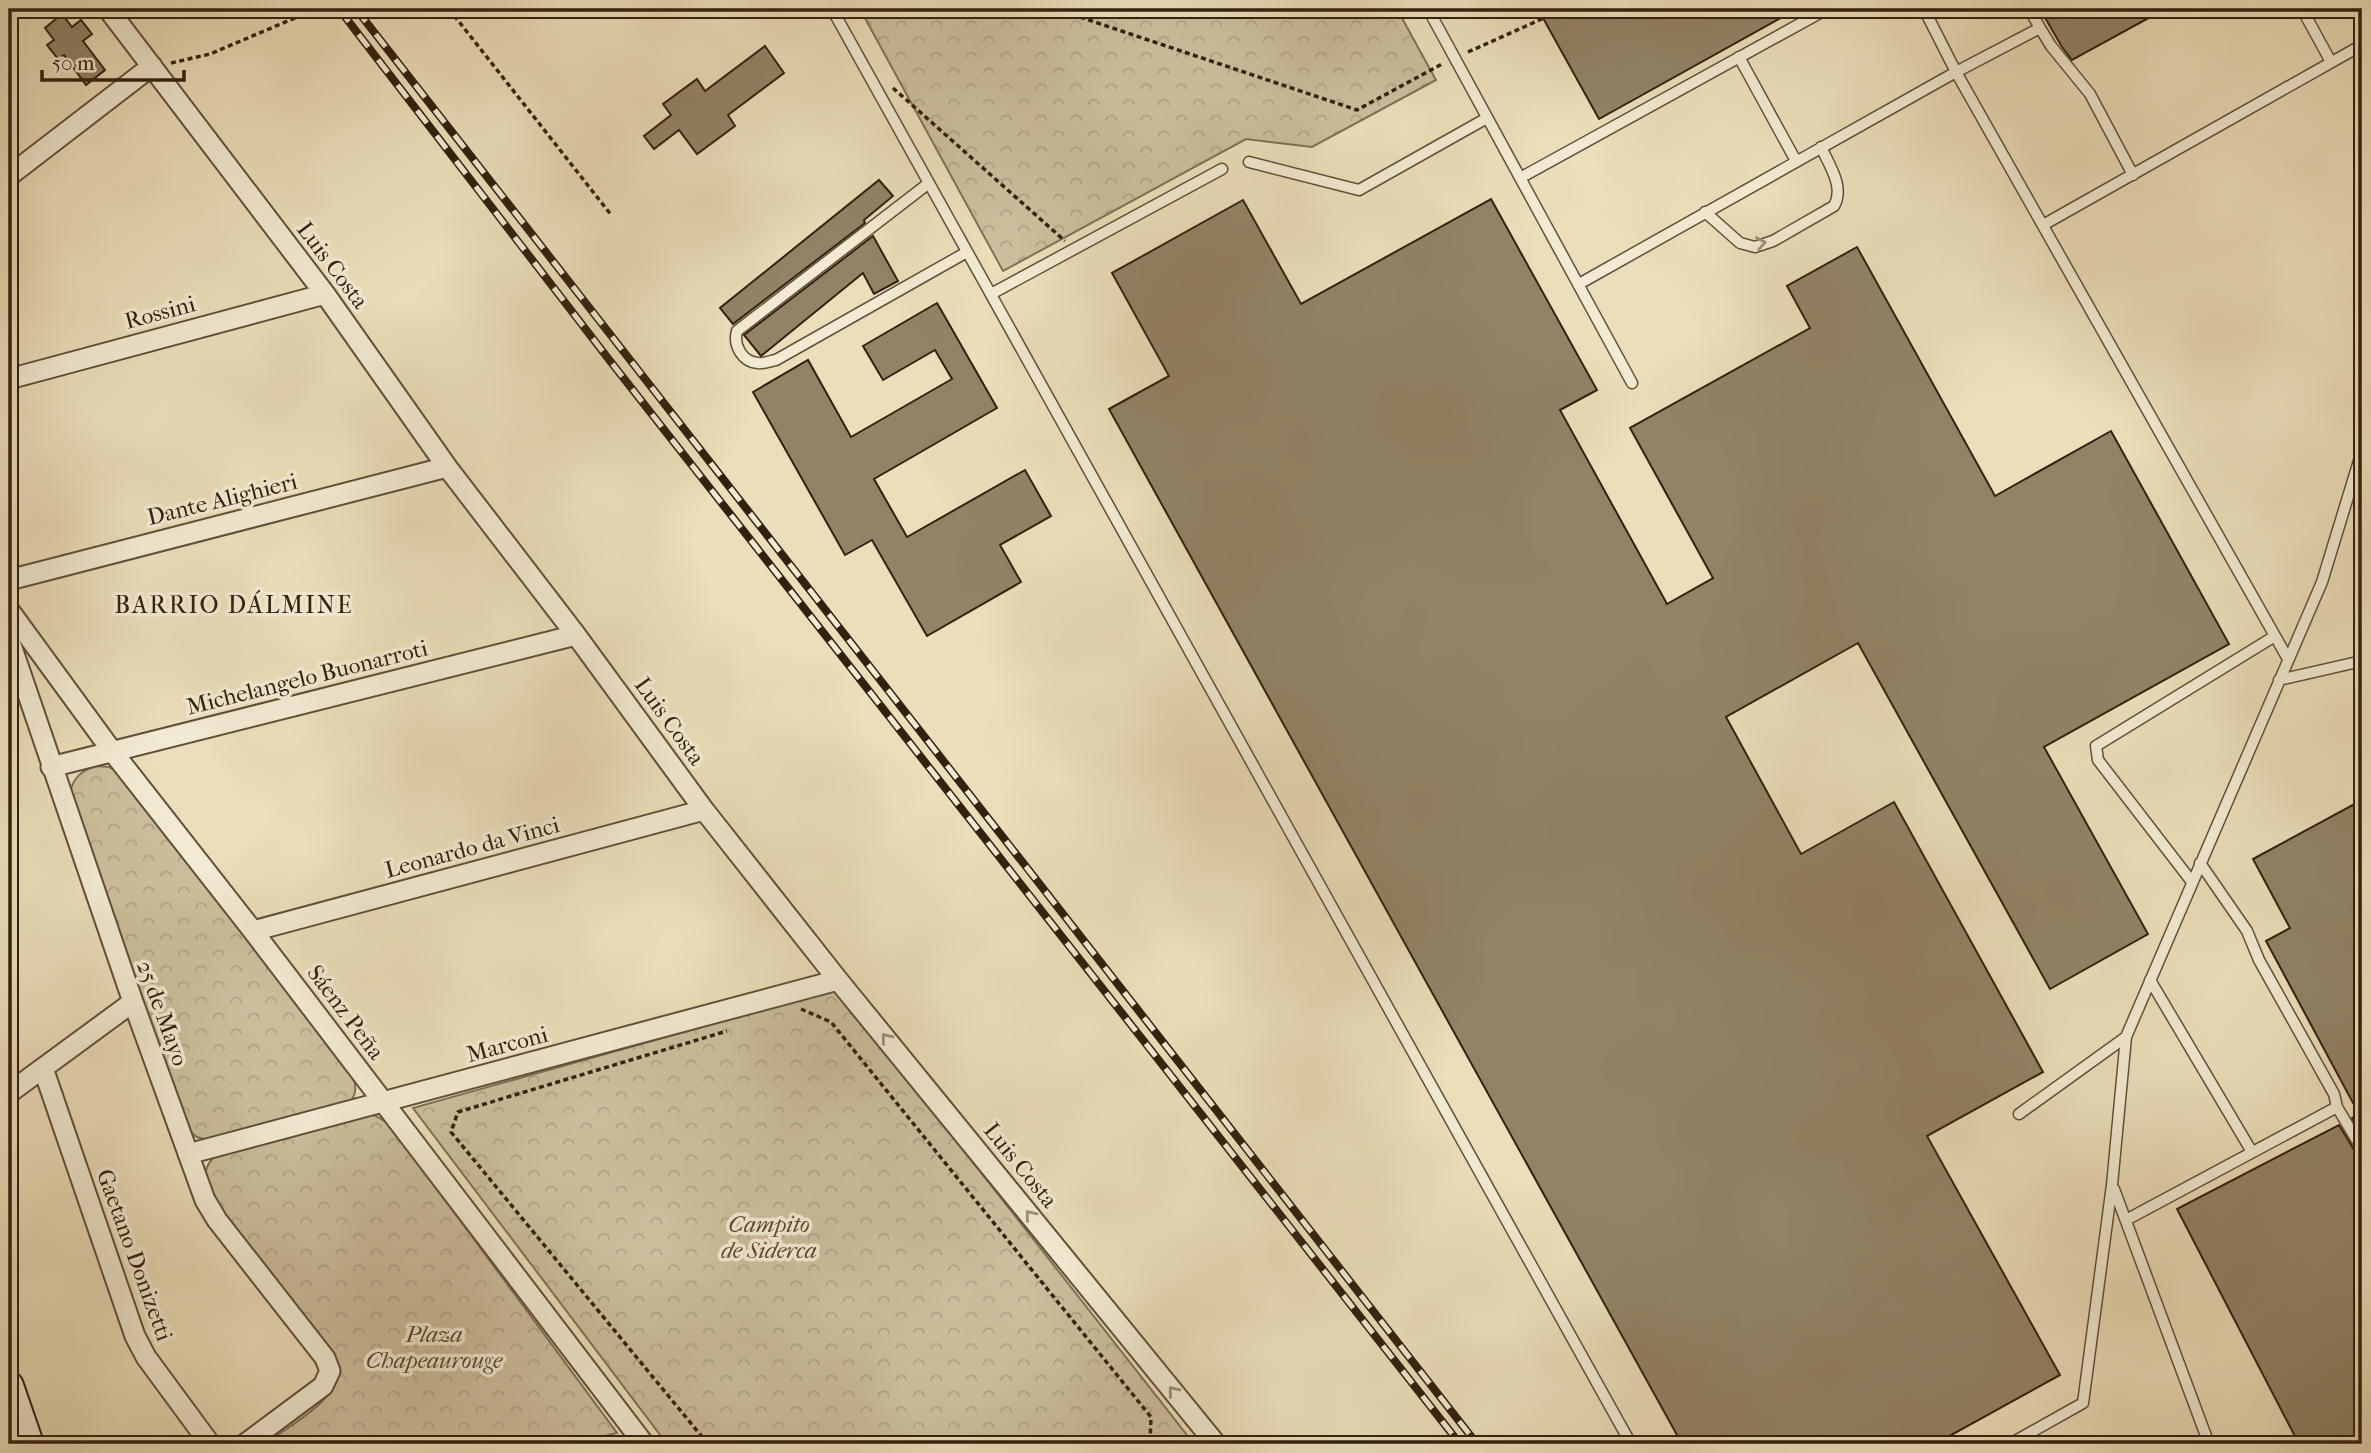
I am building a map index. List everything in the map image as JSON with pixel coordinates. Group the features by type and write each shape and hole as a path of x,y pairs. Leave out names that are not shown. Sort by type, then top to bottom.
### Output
{"main road":[{"path":"9,1385 29,1444"}],"street":[{"name":"Luis Costa","path":"108,9 324,293 447,467 576,635 704,810 1216,1444"},
{"path":"9,176 152,66"},
{"name":"Rossini","path":"9,379 324,293"},
{"name":"Dante Alighieri","path":"9,580 447,467"},
{"name":"Sáenz Peña","path":"9,610 111,751 253,931 644,1444"},
{"name":"Michelangelo Buonarroti","path":"51,767 576,635"},
{"name":"25 de Mayo","path":"9,639 133,1002 205,1200 217,1220 325,1358 330,1371 323,1386 245,1444"},
{"name":"Leonardo da Vinci","path":"253,931 704,810"},
{"name":"Marconi","path":"188,1154 838,979"},
{"path":"9,1093 133,1002"},
{"name":"Gaetano Donizetti","path":"43,1068 135,1336 146,1357 210,1444"}],"lane":[{"path":"832,9 1631,1444"},
{"path":"1429,9 1632,383"},
{"path":"1520,178 1827,9"},
{"path":"1924,9 1956,72 2288,659"},
{"path":"2029,9 2051,46 2090,94 2133,175"},
{"path":"2302,9 2331,62"},
{"path":"1579,284 1956,72 2040,28"},
{"path":"2043,225 2362,45"},
{"path":"1739,57 1796,161"},
{"path":"1249,162 1359,190 1487,118"},
{"path":"1705,212 1740,243 1755,247 1773,241 1834,206 1839,198 1837,184 1821,147"},
{"path":"991,294 1222,169"},
{"path":"929,183 737,331 735,340 738,350 749,361 760,364 776,360 967,252"},
{"path":"2010,1444 2083,1403 2112,1185 2126,1037 2322,582 2362,451"},
{"path":"2192,882 2098,760 2096,746 2274,636"},
{"path":"2279,680 2362,661"},
{"path":"2200,863 2247,931 2259,960 2362,1149"},
{"path":"2150,980 2252,1152"},
{"path":"2019,1114 2126,1037"},
{"path":"2126,1220 2337,1107"},
{"path":"2112,1185 2209,1444"}],"path":[{"path":"152,66 184,62 210,54 316,9"},
{"path":"449,9 611,216"},
{"path":"1056,9 1357,110 1455,58 1544,18"},
{"path":"890,86 1073,248"},
{"path":"801,1009 831,1022 1151,1417 1150,1444"},
{"path":"708,1444 451,1132 458,1112 735,1029"}],"green space":[{"path":"860,9 1397,9 1436,80 1312,147 1246,139 1003,271"},
{"path":"96,766 109,767 119,772 353,1077 355,1092 348,1104 211,1139 198,1137 187,1128 70,792 79,775"},
{"name":"Campito de Siderca","path":"837,989 1194,1444 667,1444 413,1108"},
{"name":"Plaza Chapeaurouge","path":"362,1113 376,1116 389,1124 617,1433 572,1444 264,1444 322,1402 337,1380 338,1367 332,1353 213,1198 205,1173 213,1158"}],"building":[{"path":"1538,9 1797,9 1599,119"},
{"path":"2040,9 2165,9 2072,60"},
{"path":"62,14 72,27 81,20 92,34 83,41 105,70 86,85 64,55 58,59 47,45 54,40 45,28"},
{"path":"765,46 784,73 728,115 735,126 697,154 679,130 654,149 644,136 671,115 663,104 697,79 705,91"},
{"path":"879,180 893,196 864,220 865,223 733,324 720,308"},
{"path":"1491,199 1597,390 1560,410 1667,604 1713,578 1630,428 1810,328 1787,286 1857,247 1995,496 2111,431 2229,644 2044,747 2148,934 2050,989 1858,643 1726,717 1801,854 1894,802 2043,1072 1927,1136 2060,1375 1935,1444 1682,1444 1109,409 1169,376 1112,273 1243,200 1301,304"},
{"path":"873,236 898,281 874,294 863,273 761,356 744,335"},
{"path":"937,303 997,408 874,479 907,537 1025,470 1051,516 1000,545 1021,582 927,636 872,540 845,555 753,392 808,360 851,437 952,379 935,350 883,380 863,346"},
{"path":"2362,800 2362,1135 2352,1118 2359,1114 2266,941 2290,928 2253,859"},
{"path":"2339,1125 2356,1153 2362,1156 2362,1444 2299,1444 2177,1209"}],"railway":[{"path":"339,9 607,357 1460,1444"},
{"path":"356,9 1477,1444"}],"district":[{"name":"BARRIO DÁLMINE","path":"234,605"}]}
